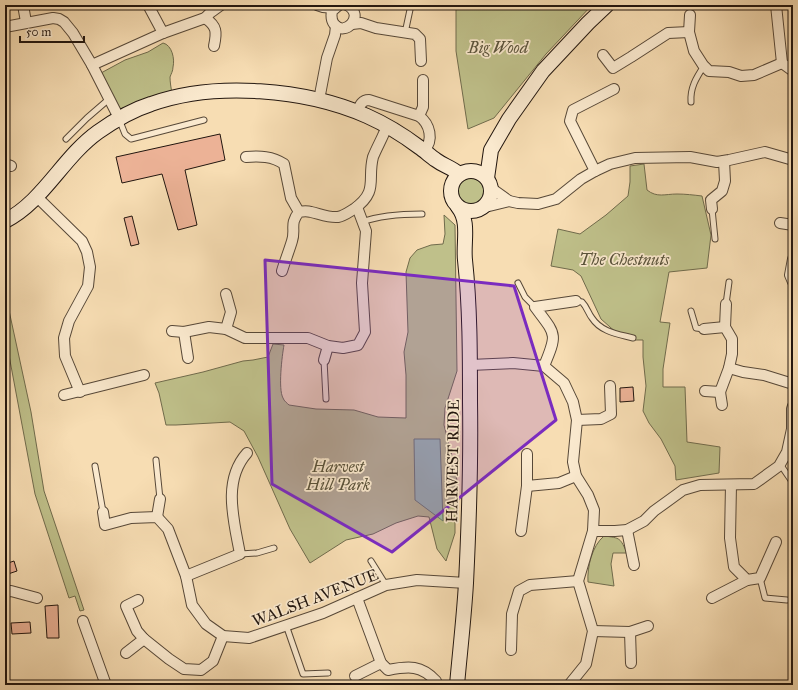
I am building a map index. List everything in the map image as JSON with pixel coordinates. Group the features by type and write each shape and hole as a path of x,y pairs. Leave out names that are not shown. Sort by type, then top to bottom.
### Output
{"street":[{"path":"23,5 26,22"},
{"path":"148,5 163,33"},
{"path":"92,65 163,33 205,18 210,12 221,5"},
{"path":"450,187 453,180 491,150 509,119 543,72 588,23 607,5"},
{"path":"776,5 782,63 793,71"},
{"path":"320,6 335,9 331,19 338,30"},
{"path":"319,100 327,58 338,30 349,26 352,13 376,28 415,34 420,39 421,61"},
{"path":"690,15 689,32 694,51 709,71 729,72 741,76 754,75 782,63"},
{"path":"5,26 53,18 64,22 73,33 92,65 119,118"},
{"path":"205,18 215,28 216,36 214,46"},
{"path":"603,55 612,68 668,33 689,32"},
{"path":"419,116 423,107 423,80"},
{"path":"595,171 570,121 573,110 614,89"},
{"path":"5,221 22,211 86,142 119,118 152,103 186,95 230,90 281,93 319,100 357,112 387,126 436,160 463,172 478,171 509,202"},
{"path":"357,112 361,104 365,100 369,100 419,116 424,119 428,126 430,140 424,151"},
{"path":"282,271 286,254 292,240 294,218 299,212 310,211 319,214 338,216 347,214 363,202 369,194 372,181 371,165 387,126"},
{"path":"479,209 489,200 491,150"},
{"path":"436,160 445,174 452,198 458,207 470,211 509,202 518,204 538,204 556,199 581,179 595,171 610,164 635,158 690,157 717,162 766,152 793,160"},
{"path":"246,157 263,156 277,159 284,164 290,198 299,212"},
{"path":"712,209 711,200 722,191 725,181 724,161"},
{"path":"36,196 82,241 87,252 90,267 88,286 69,321 64,338 65,356 80,392"},
{"path":"172,331 184,332 209,326 226,329 245,338 308,338 328,346 343,348 358,345 364,332 362,283 366,231 357,207"},
{"name":"HARVEST RIDE","path":"457,685 466,583 470,459 470,364 468,295 464,250 466,238 462,212 458,207"},
{"name":"HARVEST RIDE","path":"466,238 479,209"},
{"path":"780,223 793,225"},
{"path":"793,259 790,275 793,282"},
{"path":"226,294 230,312 226,329"},
{"path":"544,366 554,340 553,333 534,307 576,301"},
{"path":"722,405 720,392 729,368 732,354 732,339 725,327 726,304"},
{"path":"704,329 725,327"},
{"path":"184,332 188,358"},
{"path":"324,360 328,346"},
{"path":"470,364 513,363 544,366 564,383 573,402 577,420 573,462 576,476 588,495 594,510 593,531 578,581 593,631 586,664 569,685"},
{"path":"729,368 764,375 793,384"},
{"path":"64,395 144,375"},
{"path":"577,420 601,419 611,414 610,386"},
{"path":"705,391 720,392"},
{"path":"593,531 627,530 644,521 654,511 683,490 700,485 754,484 779,466 787,452 792,429 793,406"},
{"path":"186,576 240,554 232,512 232,488 235,473 240,461 247,453"},
{"path":"520,531 526,486 527,454"},
{"path":"526,486 559,483 576,476"},
{"path":"731,484 730,538 734,567 747,580"},
{"path":"157,517 160,499"},
{"path":"103,512 105,525 131,518 157,517 168,529 186,576 192,605 206,624 223,636 213,661 201,670 184,669 169,660 144,639 137,631 126,606 138,600"},
{"path":"627,530 634,565"},
{"path":"712,598 747,580 760,578 776,542"},
{"name":"WALSH AVENUE","path":"223,636 249,638 323,613 386,585 417,580 466,583"},
{"path":"511,650 512,614 519,591 530,585 578,581"},
{"path":"5,592 11,591 36,598"},
{"path":"357,598 381,663 388,670 401,667 413,667 428,672 436,682 436,685"},
{"path":"83,621 106,685"},
{"path":"593,631 630,632 648,626"},
{"path":"630,632 631,663"},
{"path":"126,653 144,639"},
{"path":"354,676 381,663"}],"lane":[{"path":"405,33 411,5"},
{"path":"691,102 693,85 704,66"},
{"path":"66,138 109,99"},
{"path":"119,118 125,134 131,139 204,120"},
{"path":"712,209 715,239"},
{"path":"362,222 386,216 422,214"},
{"path":"726,304 729,282"},
{"path":"518,283 525,297 534,307"},
{"path":"576,301 582,302 587,308 591,318 605,330 633,338"},
{"path":"691,311 696,328 704,329"},
{"path":"324,360 326,400"},
{"path":"156,460 160,499"},
{"path":"780,464 793,484"},
{"path":"95,466 103,512"},
{"path":"240,554 257,554 274,548"},
{"path":"371,561 386,585"},
{"path":"760,578 765,598 786,600"},
{"path":"286,625 303,674 328,673"}],"highlighted area":[{"path":"265,260 514,286 556,420 392,552 272,484"}],"green space":[{"name":"Big Wood","path":"456,5 592,5 546,54 494,118 468,129 456,51"},
{"path":"163,43 169,46 173,56 174,64 170,77 172,93 120,109 101,73 125,60 148,52"},
{"name":"The Chestnuts","path":"644,164 647,190 654,194 702,196 711,235 707,268 669,272 660,322 670,323 663,369 663,387 685,387 687,442 720,447 719,473 676,480 675,466 661,439 649,423 643,411 646,386 643,340 632,340 619,335 601,319 581,276 573,270 551,266 558,229 580,234 606,215 628,196 630,166"},
{"path":"471,175 477,176 485,184 485,196 477,204 471,205 465,204 457,196 456,190 457,184 465,176"},
{"name":"Harvest Hill Park","path":"444,215 455,225 457,371 445,408 444,425 457,481 455,533 446,561 437,549 429,517 418,516 396,523 373,534 346,540 310,563 290,529 258,457 244,431 230,422 166,425 159,393 155,383 243,361 268,357 273,344 284,345 281,387 283,399 289,405 316,409 354,410 378,417 406,418 406,375 404,352 408,332 406,272 410,258 417,250 431,245 443,244 445,234"},
{"path":"5,292 31,412 44,491 84,610 80,611 75,596 69,598 35,494 5,334"},
{"path":"604,536 617,538 623,544 627,553 613,553 611,564 614,586 588,582 588,570 593,551"}],"shaded area":[{"path":"414,439 440,439 443,521 415,500"}],"building":[{"path":"220,134 225,160 185,170 197,225 178,230 162,174 122,183 116,157"},
{"path":"132,216 139,244 131,246 124,218"},
{"path":"633,387 634,401 620,402 620,388"},
{"path":"14,561 17,571 5,575 5,564"},
{"path":"58,605 59,638 47,638 45,606"},
{"path":"30,622 31,633 12,634 11,623"}]}
